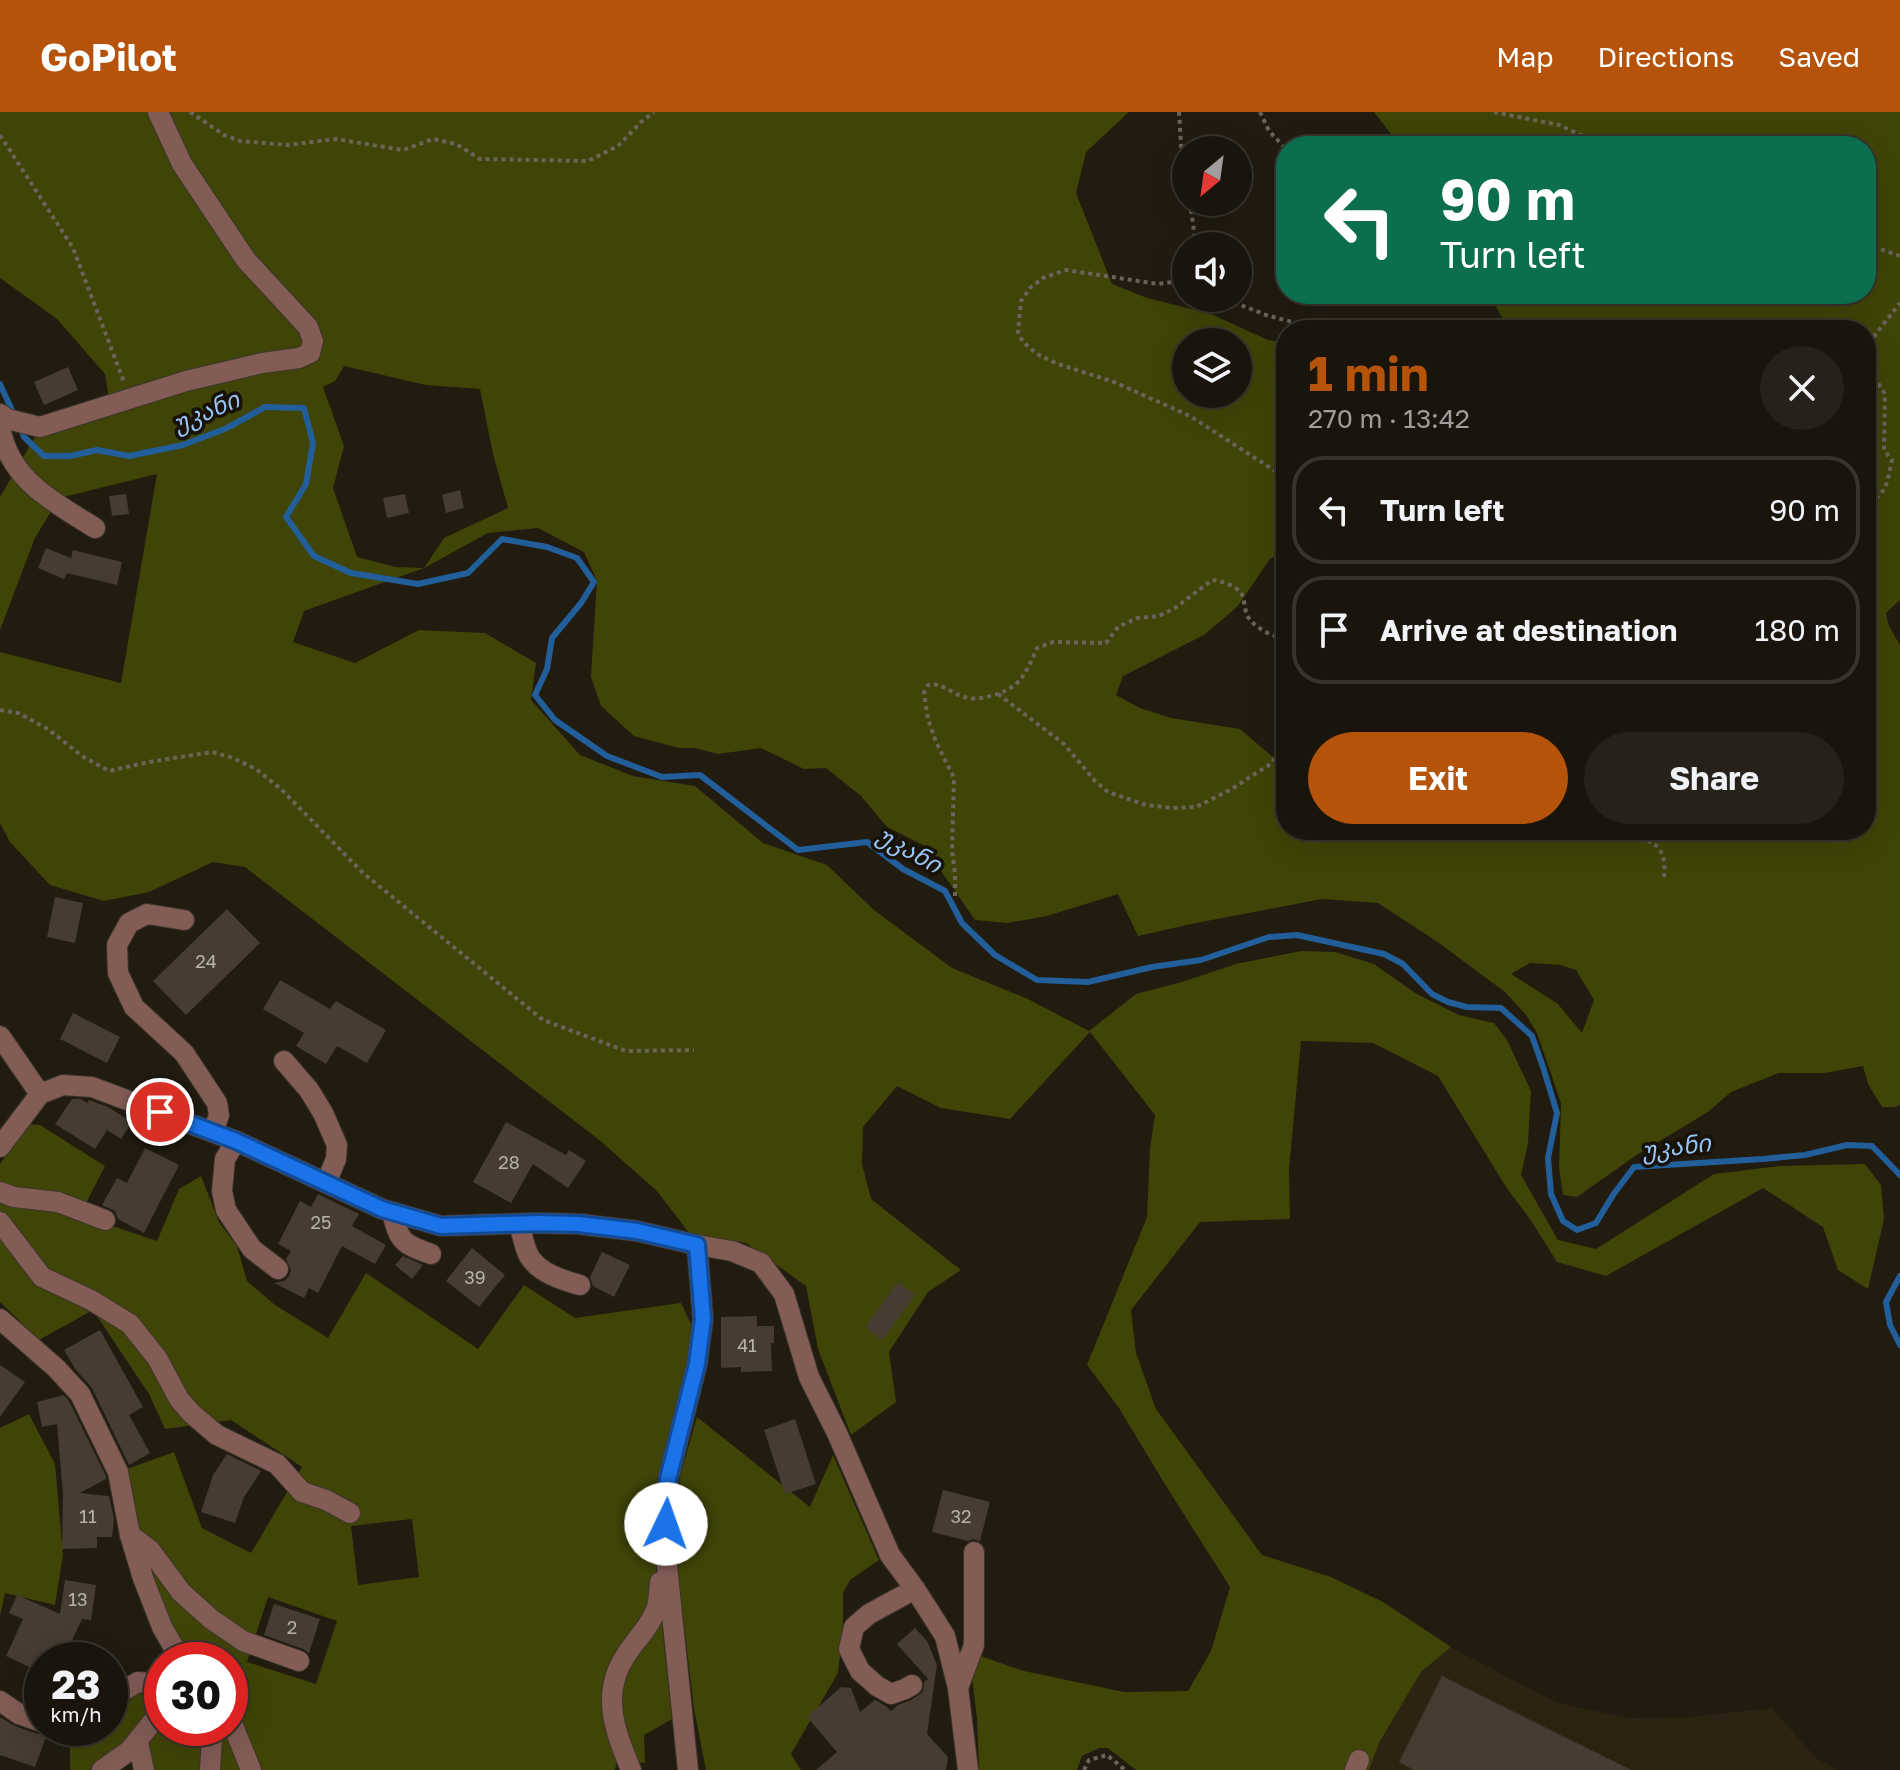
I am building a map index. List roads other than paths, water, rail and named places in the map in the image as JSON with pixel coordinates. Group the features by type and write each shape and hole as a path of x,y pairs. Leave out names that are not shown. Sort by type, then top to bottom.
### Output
{"street":[{"path":"95,528 37,491 11,462 2,437 9,418 40,427 186,381 262,363 299,358 310,353 313,341 308,327 246,260 182,164 158,112"},
{"path":"184,920 147,914 129,923 117,945 118,973 134,1007 184,1053 217,1103 219,1115 213,1132"},
{"path":"0,1036 40,1094"},
{"path":"284,1061 309,1090 337,1145 336,1159 326,1183"},
{"path":"0,1147 40,1094 63,1085 92,1087 236,1141 392,1212 441,1226 579,1224 608,1227 732,1251 761,1263 784,1294 809,1377 890,1555 945,1636 958,1688 968,1770"},
{"path":"236,1141 225,1159 222,1191 226,1210 252,1249 278,1269"},
{"path":"0,1192 14,1197 58,1202 105,1220"},
{"path":"392,1212 398,1235 410,1246 431,1254"},
{"path":"0,1222 42,1277 91,1300 130,1324 157,1358 179,1399 217,1435 277,1464 302,1492 350,1513"},
{"path":"519,1224 529,1256 541,1269 580,1285"},
{"path":"631,1770 610,1706 617,1671 657,1607 665,1546 668,1479 697,1364 703,1319 697,1245"},
{"path":"0,1319 56,1368 80,1394 118,1472 130,1535 143,1578 171,1642"},
{"path":"130,1535 150,1550 181,1592 211,1619 243,1641 299,1661"},
{"path":"665,1546 688,1770"},
{"path":"958,1688 974,1645 974,1552"},
{"path":"912,1685 891,1694 877,1686 860,1671 849,1649 854,1627 869,1614 915,1589"},
{"path":"680,1698 695,1739 700,1770"},
{"path":"0,1701 24,1716"},
{"path":"102,1770 129,1751 144,1734"},
{"path":"138,1742 144,1770"},
{"path":"210,1770 211,1746"},
{"path":"241,1746 251,1770"}],"waterway":[{"name":"უკანი","path":"0,384 15,417"},
{"name":"უკანი","path":"20,427 24,437 44,456 70,456 97,450 129,456 183,445 227,428 265,407 304,408 313,443 306,484 286,517 314,556 351,573 418,584 468,573 502,539 547,547 577,558 594,582 552,638 547,669 535,695 555,720 607,756 662,777 700,775 798,850 867,842 903,869 945,891 962,923 995,955 1037,980 1088,982 1152,967 1201,960 1269,937 1297,935 1384,954 1403,964 1432,994 1448,1002 1467,1007 1501,1008 1532,1036 1543,1067 1557,1113 1548,1158 1551,1194 1563,1221 1577,1230 1596,1223 1634,1167 1805,1155 1847,1145 1872,1146 1900,1175"},
{"name":"უკანი","path":"1900,1276 1886,1302 1890,1325 1900,1345"}]}
